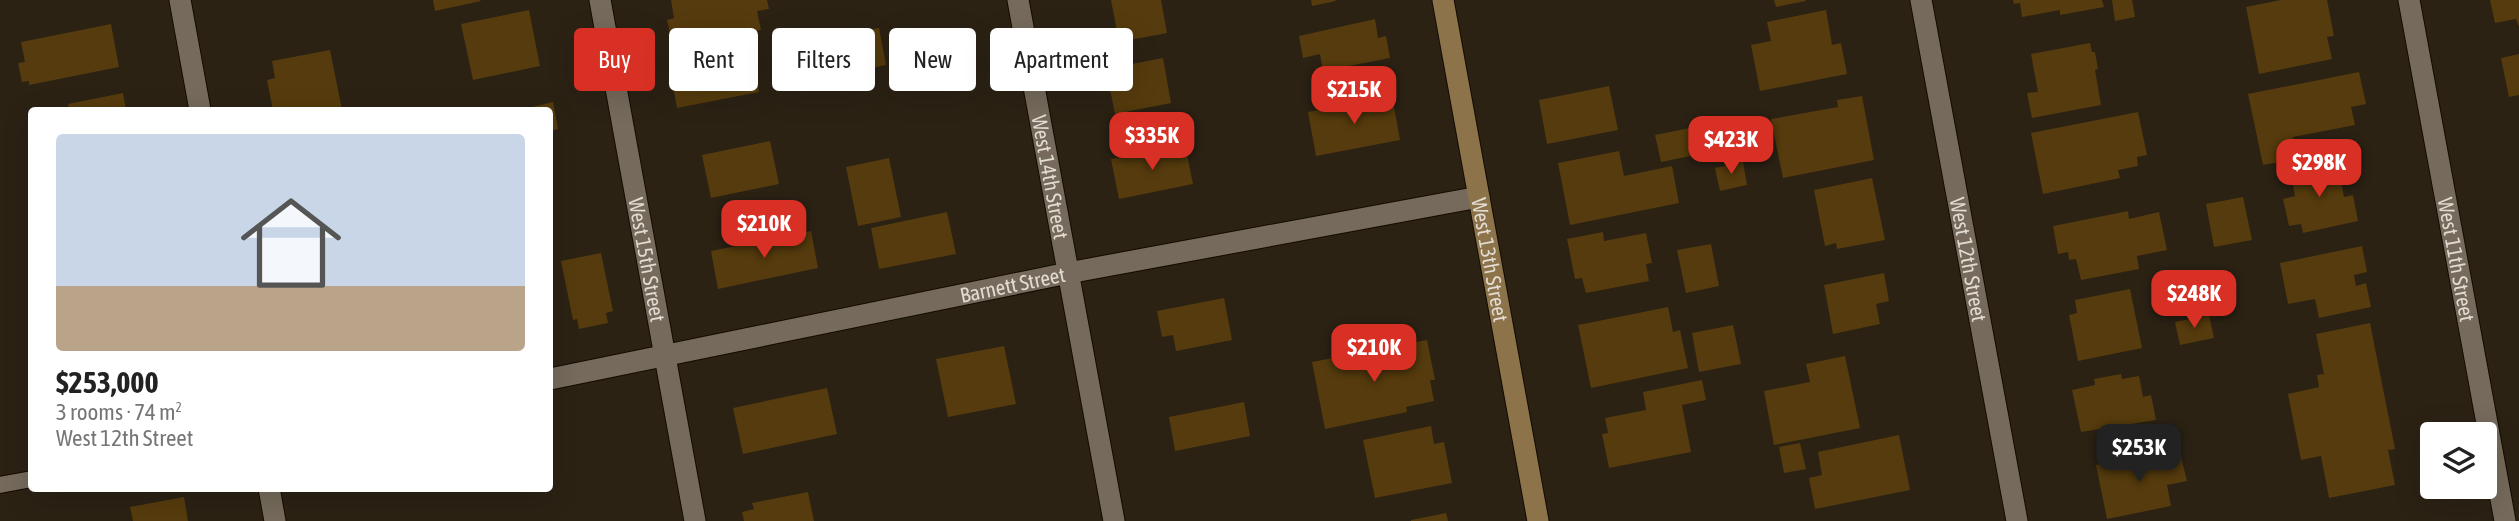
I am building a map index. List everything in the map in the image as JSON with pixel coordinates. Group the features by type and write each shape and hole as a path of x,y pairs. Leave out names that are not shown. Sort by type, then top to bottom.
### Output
{"street":[{"path":"180,0 199,107"},
{"name":"West 15th Street","path":"600,0 695,521"},
{"name":"West 14th Street","path":"1018,0 1114,521"},
{"name":"West 13th Street","path":"1443,0 1538,521"},
{"name":"West 12th Street","path":"1921,0 2017,521"},
{"name":"West 11th Street","path":"2409,0 2505,521"},
{"name":"Barnett Street","path":"553,378 1068,273 1479,197"},
{"path":"270,492 275,521"}],"lane":[{"path":"0,485 28,480"}],"building":[{"path":"433,0 480,0 481,1 435,11"},
{"path":"671,0 767,0 769,9 757,11 761,30 758,31 758,28 669,29 667,20 674,18"},
{"path":"1111,0 1161,0 1167,33 1133,39 1133,28 1116,28"},
{"path":"1311,0 1335,0 1336,1 1312,6"},
{"path":"1774,0 1805,0 1806,1 1776,7"},
{"path":"2013,0 2102,0 2104,7 2060,15 2060,10 2022,17 2020,3 2014,4"},
{"path":"2112,0 2132,0 2135,17 2115,21"},
{"path":"2281,0 2327,0 2334,36 2327,37 2332,59 2259,74 2246,7"},
{"path":"2490,0 2519,0 2519,27 2516,19 2495,23"},
{"path":"529,10 540,66 473,80 461,24"},
{"path":"1826,10 1832,45 1841,43 1847,74 1760,91 1751,45 1771,41 1767,22"},
{"path":"1375,19 1378,38 1386,36 1390,58 1323,71 1320,54 1303,58 1299,36"},
{"path":"111,24 119,67 29,85 29,81 22,82 18,63 25,62 21,42"},
{"path":"879,28 886,65 875,67 875,29"},
{"path":"2090,43 2092,52 2095,52 2101,105 2032,118 2027,93 2038,92 2031,54"},
{"path":"330,50 341,107 272,107 267,80 275,78 272,61"},
{"path":"2519,54 2519,95 2509,97 2501,58"},
{"path":"1163,58 1171,103 1115,114 1110,91 1133,91 1133,64"},
{"path":"2359,72 2366,104 2351,107 2355,125 2293,137 2297,159 2263,165 2248,94"},
{"path":"1609,86 1618,130 1547,144 1539,100"},
{"path":"758,87 759,92 677,108 674,91 758,91"},
{"path":"123,93 125,107 68,107 68,104"},
{"path":"1392,96 1400,140 1316,156 1308,112"},
{"path":"1862,96 1874,160 1783,178 1771,119 1838,107 1837,100"},
{"path":"553,102 558,129 553,130 553,107 532,107"},
{"path":"2138,112 2147,155 2137,157 2138,166 2118,170 2120,178 2043,194 2031,133"},
{"path":"1695,127 1700,154 1661,162 1655,135"},
{"path":"770,141 779,184 711,198 702,155"},
{"path":"1185,145 1193,184 1119,199 1111,159"},
{"path":"1619,151 1624,176 1672,166 1679,203 1570,225 1558,163"},
{"path":"889,158 901,217 858,226 846,167"},
{"path":"2337,161 2344,197 2353,195 2358,221 2303,233 2301,224 2289,226 2283,199 2295,196 2290,170"},
{"path":"1743,162 1747,185 1720,191 1715,168"},
{"path":"1872,178 1885,240 1837,249 1836,243 1825,246 1814,190"},
{"path":"2243,197 2252,240 2214,247 2206,204"},
{"path":"2128,211 2129,219 2159,212 2167,250 2137,256 2139,269 2081,280 2076,259 2069,260 2068,252 2058,254 2053,226"},
{"path":"947,212 956,254 879,269 871,228"},
{"path":"811,231 818,268 718,289 711,251"},
{"path":"1603,232 1604,241 1646,233 1652,263 1646,264 1649,281 1586,293 1582,278 1575,279 1567,239"},
{"path":"1711,244 1719,286 1686,293 1677,250"},
{"path":"2362,246 2367,272 2354,275 2356,286 2366,283 2371,307 2319,318 2315,299 2288,304 2280,263"},
{"path":"601,253 613,311 606,313 608,323 579,329 577,319 573,320 561,261"},
{"path":"1884,273 1889,301 1876,304 1880,324 1833,334 1824,285"},
{"path":"2130,289 2142,348 2078,361 2069,315 2077,313 2075,300"},
{"path":"1224,298 1232,340 1176,351 1173,335 1162,337 1157,311"},
{"path":"1668,307 1673,332 1680,330 1688,368 1591,388 1578,325"},
{"path":"2209,315 2214,338 2180,345 2175,322"},
{"path":"2370,323 2395,449 2388,450 2395,485 2329,498 2321,456 2301,460 2288,394 2319,387 2317,375 2324,374 2316,334"},
{"path":"1733,325 1741,364 1699,372 1692,333"},
{"path":"1427,340 1435,380 1430,380 1434,401 1406,407 1407,412 1325,429 1312,362"},
{"path":"1004,346 1016,404 948,417 936,359"},
{"path":"1845,356 1860,428 1774,445 1764,391 1810,382 1806,364"},
{"path":"2121,374 2122,379 2139,376 2143,397 2151,395 2156,420 2081,432 2072,390 2095,385 2094,379"},
{"path":"1702,380 1706,400 1682,405 1691,452 1609,468 1602,434 1608,433 1605,418 1646,410 1643,392"},
{"path":"827,388 837,434 743,454 733,408"},
{"path":"1244,402 1250,436 1175,451 1169,417"},
{"path":"1431,426 1434,444 1444,442 1452,483 1375,498 1363,440"},
{"path":"1899,435 1910,490 1815,509 1809,478 1822,475 1818,452"},
{"path":"1800,443 1806,469 1784,473 1779,447"},
{"path":"2180,453 2187,481 2167,485 2171,506 2107,519 2096,465 2141,456 2142,461"},
{"path":"808,492 814,521 744,521 742,512 754,509 752,503"},
{"path":"184,497 188,521 133,521 130,507"},
{"path":"1446,513 1448,521 1411,521 1411,520"}]}
